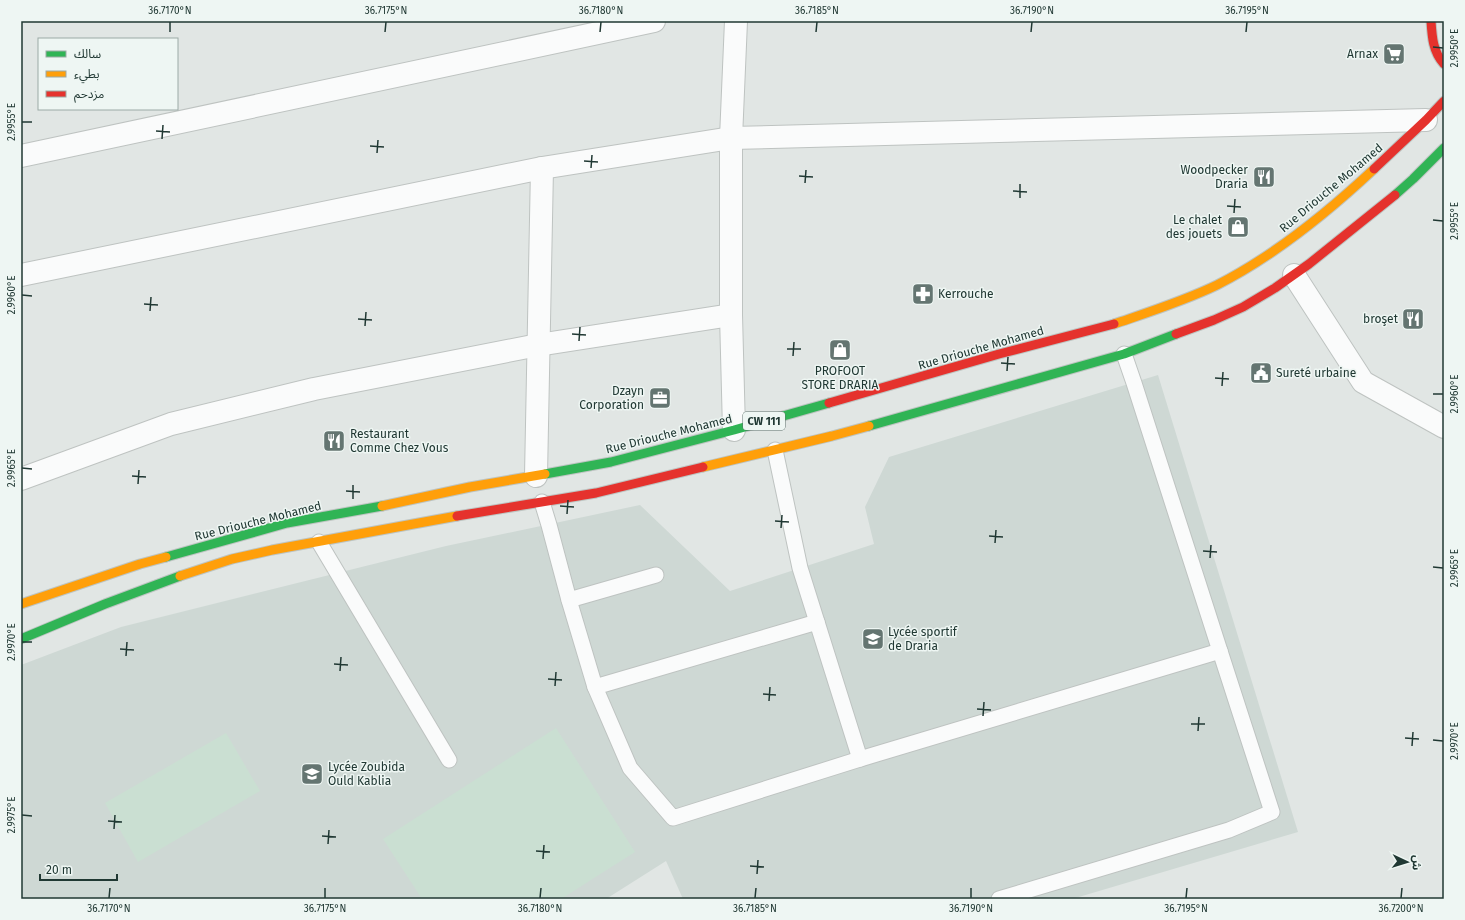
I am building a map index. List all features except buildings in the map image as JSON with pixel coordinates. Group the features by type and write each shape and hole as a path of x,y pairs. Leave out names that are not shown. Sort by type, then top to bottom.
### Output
{"main road":[{"path":"1431,21 1434,46 1440,61 1444,64"},
{"name":"Rue Driouche Mohamed","path":"21,604 140,564 288,523 383,506 470,487 611,462 734,430 999,354 1114,324 1188,298 1218,284 1275,250 1313,222 1380,164 1444,101"},
{"name":"CW 111","path":"21,639 105,604 194,571 272,550 596,493 832,436 1124,354 1214,320 1243,307 1275,288 1309,264 1390,199 1413,179 1444,148"}],"street":[{"path":"21,156 654,21"},
{"path":"734,430 730,315 731,138 736,21"},
{"path":"21,275 542,168 731,138 1426,120"},
{"path":"536,476 542,168"},
{"path":"1294,275 1363,382 1444,427"},
{"path":"21,479 171,424 314,389 538,345 730,315"}],"lane":[{"path":"999,899 1229,830 1272,812 1124,354"},
{"path":"775,450 800,568 860,759"},
{"path":"542,502 595,687 630,768 673,818 860,759 1220,651"},
{"path":"319,542 449,760"},
{"path":"569,600 656,575"},
{"path":"595,687 817,622"}],"shaded area":[{"name":"Lycée sportif de Draria","path":"1158,375 1298,832 1072,899 683,899 666,861 606,899 21,899 21,665 121,627 446,546 640,505 730,591 874,544 865,507 889,457"}],"green space":[{"path":"556,728 635,852 561,899 422,899 383,839"},
{"path":"226,733 260,791 138,862 105,803"}],"traffic: fast":[{"path":"1395,195 1444,148"},
{"path":"869,426 1124,354 1176,334"},
{"path":"545,474 611,462 734,430 829,403"},
{"path":"166,557 287,523 382,506"},
{"path":"21,639 105,604 180,576"}],"traffic: slow":[{"path":"1114,324 1192,296 1217,285 1259,261 1299,233 1338,202 1374,169"},
{"path":"703,467 869,426"},
{"path":"382,506 470,487 545,474"},
{"path":"180,576 232,559 272,550 457,516"},
{"path":"21,604 140,564 166,557"}],"traffic: jam":[{"path":"1431,21 1435,49 1444,64"},
{"path":"1374,169 1444,101"},
{"path":"1176,334 1214,320 1243,307 1275,288 1309,264 1395,195"},
{"path":"829,403 999,354 1114,324"},
{"path":"457,516 596,493 703,467"}],"place":[{"name":"Arnax","path":"1394,54"},
{"name":"Woodpecker Draria","path":"1264,177"},
{"name":"Le chalet des jouets","path":"1238,227"},
{"name":"Kerrouche","path":"923,294"},
{"name":"broşet","path":"1413,319"},
{"name":"PROFOOT STORE DRARIA","path":"840,350"},
{"name":"Sureté urbaine","path":"1261,373"},
{"name":"Dzayn Corporation","path":"660,398"},
{"name":"Restaurant Comme Chez Vous","path":"334,441"},
{"name":"Lycée sportif de Draria","path":"873,639"},
{"name":"Lycée Zoubida Ould Kablia","path":"312,774"}]}
